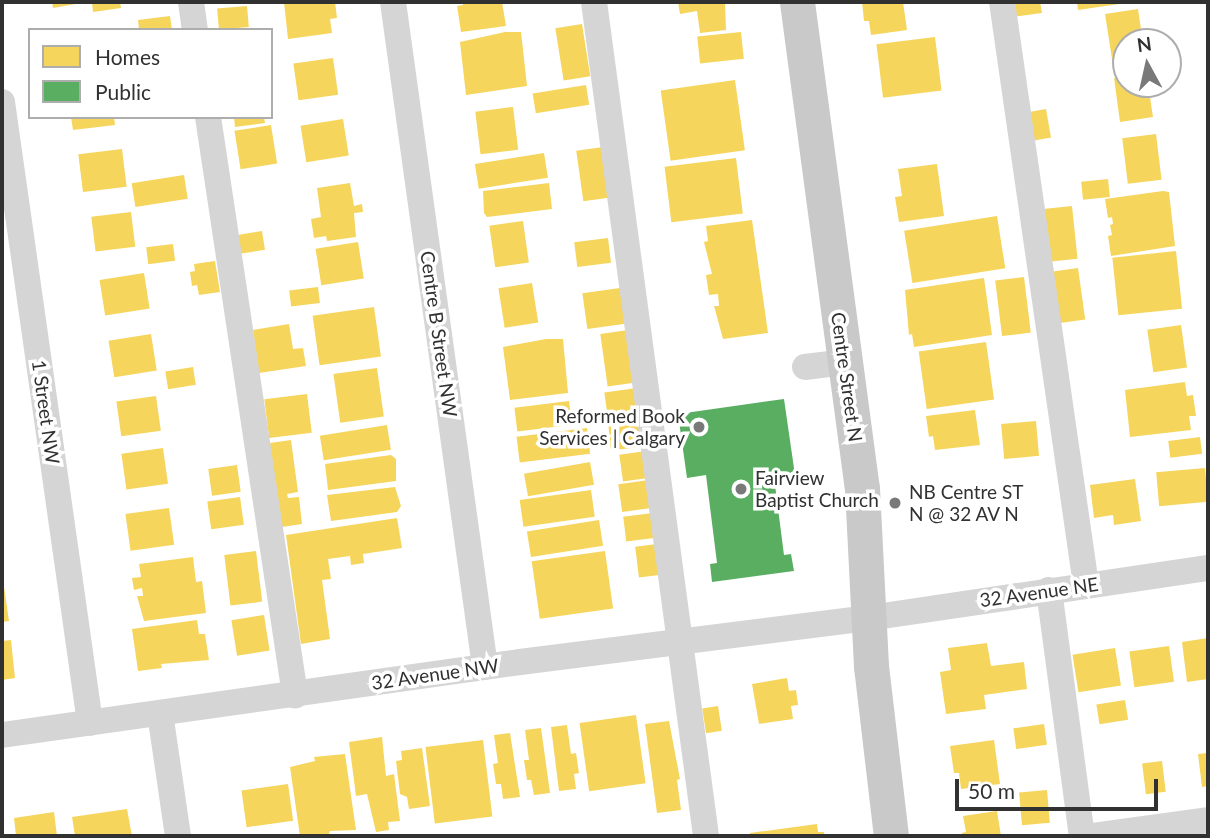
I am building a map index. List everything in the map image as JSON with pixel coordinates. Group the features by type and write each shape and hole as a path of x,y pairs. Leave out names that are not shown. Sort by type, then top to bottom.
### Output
{"main road":[{"name":"Centre Street N","path":"797,2 862,488 873,692 891,836"}],"street":[{"path":"191,2 195,28"},
{"name":"Centre B Street NW","path":"393,2 485,667"},
{"path":"594,2 706,836"},
{"path":"1002,2 1086,585"},
{"name":"1 Street NW","path":"2,102 90,723"},
{"path":"208,119 295,695"},
{"path":"805,367 845,362"},
{"name":"32 Avenue NE","path":"869,618 1208,568"},
{"path":"1049,590 1082,836"},
{"name":"32 Avenue NW","path":"2,735 680,640 869,618"},
{"path":"160,713 178,836"},
{"path":"1093,836 1208,820"}],"building: Homes":[{"path":"52,2 81,2 81,3 53,8"},
{"path":"92,2 120,2 121,8 93,12"},
{"path":"284,2 335,2 337,18 330,19 332,33 288,39"},
{"path":"463,2 502,2 506,26 461,32 457,6 463,5"},
{"path":"678,2 725,2 726,30 700,33 697,11 680,14"},
{"path":"862,2 903,2 907,30 871,35 869,21 864,21"},
{"path":"1010,2 1040,2 1042,13 1013,17"},
{"path":"1077,2 1126,2 1126,3 1078,10"},
{"path":"247,6 249,27 219,28 217,9"},
{"path":"1138,9 1141,28 1112,28 1112,59 1105,14"},
{"path":"170,16 172,28 139,28 138,20"},
{"path":"582,24 590,76 564,81 555,28"},
{"path":"505,32 521,32 527,86 466,95 460,42"},
{"path":"741,32 744,59 700,63 697,37"},
{"path":"935,37 942,91 883,98 876,44"},
{"path":"333,58 338,95 299,100 293,64"},
{"path":"735,80 745,150 671,161 661,90"},
{"path":"586,85 589,105 536,113 533,93"},
{"path":"1117,98 1150,98 1153,117 1120,122"},
{"path":"513,107 518,150 481,154 475,112"},
{"path":"1046,109 1051,138 1031,141 1026,112"},
{"path":"71,119 114,119 115,125 73,130"},
{"path":"234,119 264,119 265,123 235,127"},
{"path":"343,119 349,156 306,162 301,126"},
{"path":"271,125 277,164 241,169 234,131"},
{"path":"1156,134 1162,180 1128,184 1122,138"},
{"path":"603,147 610,198 583,201 576,151"},
{"path":"122,149 127,187 83,192 78,154"},
{"path":"544,153 548,178 479,189 475,164"},
{"path":"736,158 743,214 671,222 665,167"},
{"path":"937,164 944,216 899,222 895,197 902,196 898,169"},
{"path":"184,175 188,199 135,207 132,183"},
{"path":"1108,179 1110,197 1083,200 1081,182"},
{"path":"350,183 354,206 362,204 363,212 354,213 356,237 327,241 326,236 314,238 311,219 321,217 317,188"},
{"path":"549,183 552,209 487,217 484,213 483,191"},
{"path":"1169,192 1175,246 1111,256 1108,236 1112,235 1110,225 1113,224 1112,217 1108,218 1105,199"},
{"path":"1072,206 1078,259 1049,262 1043,209"},
{"path":"131,212 135,247 96,252 91,217"},
{"path":"997,216 1005,268 912,283 904,231"},
{"path":"752,220 768,333 723,339 714,306 719,306 718,294 709,295 706,275 712,274 704,242 708,241 706,226"},
{"path":"523,221 529,263 495,267 489,226"},
{"path":"262,231 265,250 240,254 237,235"},
{"path":"608,238 611,263 577,267 574,242"},
{"path":"358,242 364,279 321,285 316,249"},
{"path":"173,244 175,261 148,264 146,247"},
{"path":"1176,251 1182,309 1118,315 1112,258"},
{"path":"215,261 220,292 199,295 197,285 192,286 190,272 195,271 194,264"},
{"path":"1078,268 1085,319 1057,324 1049,272"},
{"path":"144,273 150,309 105,316 100,280"},
{"path":"1024,277 1031,333 1002,336 995,281"},
{"path":"984,278 992,335 914,347 912,334 909,335 905,290"},
{"path":"532,283 538,323 505,328 498,288"},
{"path":"318,287 320,303 291,306 289,291"},
{"path":"620,288 625,324 587,329 582,293"},
{"path":"374,307 381,357 320,365 313,316"},
{"path":"289,324 293,349 303,348 306,366 259,373 253,330"},
{"path":"1181,325 1187,368 1153,372 1147,330"},
{"path":"628,330 635,382 608,386 600,334"},
{"path":"151,334 157,371 114,377 109,341"},
{"path":"546,339 563,339 568,393 510,400 503,347"},
{"path":"986,342 994,399 927,409 919,351"},
{"path":"193,367 196,385 168,389 165,371"},
{"path":"377,368 384,417 340,423 333,374"},
{"path":"1185,382 1187,396 1193,395 1196,416 1189,416 1191,430 1130,437 1125,390"},
{"path":"637,388 641,417 608,421 604,393"},
{"path":"307,394 312,433 269,438 264,399"},
{"path":"156,396 161,431 121,436 116,402"},
{"path":"569,401 572,425 517,432 514,408"},
{"path":"975,410 980,445 935,450 933,436 929,437 926,416"},
{"path":"641,420 644,447 611,450 608,423"},
{"path":"1036,421 1039,456 1004,459 1001,424"},
{"path":"387,425 391,450 324,460 320,436"},
{"path":"587,428 590,454 520,462 517,437"},
{"path":"1200,437 1202,454 1170,458 1168,441"},
{"path":"291,440 298,492 287,494 288,498 299,497 302,524 275,528 263,444"},
{"path":"163,448 168,484 126,489 121,454"},
{"path":"646,451 650,478 623,481 619,455"},
{"path":"391,455 396,459 396,481 328,490 325,464"},
{"path":"590,462 594,485 528,496 524,474"},
{"path":"237,465 241,492 212,496 208,469"},
{"path":"1205,468 1208,502 1159,506 1156,472"},
{"path":"1135,479 1141,521 1114,525 1113,515 1094,518 1090,485"},
{"path":"649,480 653,508 622,512 618,484"},
{"path":"395,487 401,506 397,512 331,521 327,495"},
{"path":"591,490 595,517 523,527 520,500"},
{"path":"240,497 244,525 211,529 207,502"},
{"path":"169,508 174,545 131,551 125,514"},
{"path":"653,513 656,538 626,541 623,517"},
{"path":"397,518 402,548 363,554 364,563 351,565 350,556 328,559 331,579 322,580 330,639 301,644 286,535"},
{"path":"599,520 603,546 531,557 527,531"},
{"path":"657,544 661,575 639,577 635,547"},
{"path":"256,551 262,602 230,606 224,555"},
{"path":"605,551 613,608 540,619 532,561"},
{"path":"193,557 196,582 202,581 206,613 144,621 137,596 143,596 142,588 134,590 132,578 141,577 139,564"},
{"path":"2,581 9,621 2,622"},
{"path":"264,615 270,651 237,656 231,620"},
{"path":"197,620 199,634 205,634 209,660 161,664 162,668 138,671 132,629"},
{"path":"1208,638 1208,679 1187,682 1182,642"},
{"path":"11,640 15,678 2,680 2,641"},
{"path":"987,643 991,666 1024,662 1027,689 984,695 986,709 946,714 940,672 951,670 948,648"},
{"path":"1169,646 1174,682 1134,687 1129,652"},
{"path":"1115,648 1121,686 1078,692 1073,655"},
{"path":"787,678 789,691 796,690 798,705 791,706 793,719 759,724 752,684"},
{"path":"1125,700 1128,720 1099,724 1096,705"},
{"path":"718,706 722,731 706,733 702,709"},
{"path":"636,715 646,783 589,791 580,723"},
{"path":"669,721 680,779 677,780 681,810 657,813 645,724"},
{"path":"1044,724 1047,745 1016,749 1013,728"},
{"path":"567,725 571,754 576,753 579,773 574,774 576,789 559,791 551,727"},
{"path":"541,728 550,793 534,795 531,780 527,780 524,760 529,760 525,730"},
{"path":"510,733 520,797 503,799 501,784 496,784 493,764 498,763 494,735"},
{"path":"382,737 386,776 394,774 400,821 388,822 389,830 376,832 367,794 356,796 349,742"},
{"path":"483,740 492,816 435,823 425,747"},
{"path":"994,740 1000,784 961,789 959,773 954,773 950,746"},
{"path":"422,748 430,806 409,809 407,797 400,794 396,761 402,760 401,751"},
{"path":"1208,753 1208,786 1202,787 1198,754"},
{"path":"345,754 356,830 330,831 328,836 300,836 290,767 315,761 314,757"},
{"path":"1162,761 1166,792 1146,794 1142,763"},
{"path":"288,784 293,821 247,827 241,791"},
{"path":"1047,790 1050,823 1022,825 1019,792"},
{"path":"127,809 132,836 75,836 72,817"},
{"path":"997,811 1001,836 962,836 962,833 966,832 963,816"},
{"path":"54,812 57,836 16,836 14,818"},
{"path":"817,824 818,832 824,832 824,836 750,836 750,833"}],"building: Public":[{"name":"Fairview Baptist Church","path":"784,399 796,482 775,485 784,555 791,554 794,571 712,582 710,564 717,563 706,475 687,478 678,414"}],"place":[{"name":"Reformed Book Services | Calgary","path":"699,427"},
{"name":"Fairview Baptist Church","path":"741,489"},
{"name":"NB Centre ST N @ 32 AV N","path":"895,503"}]}
